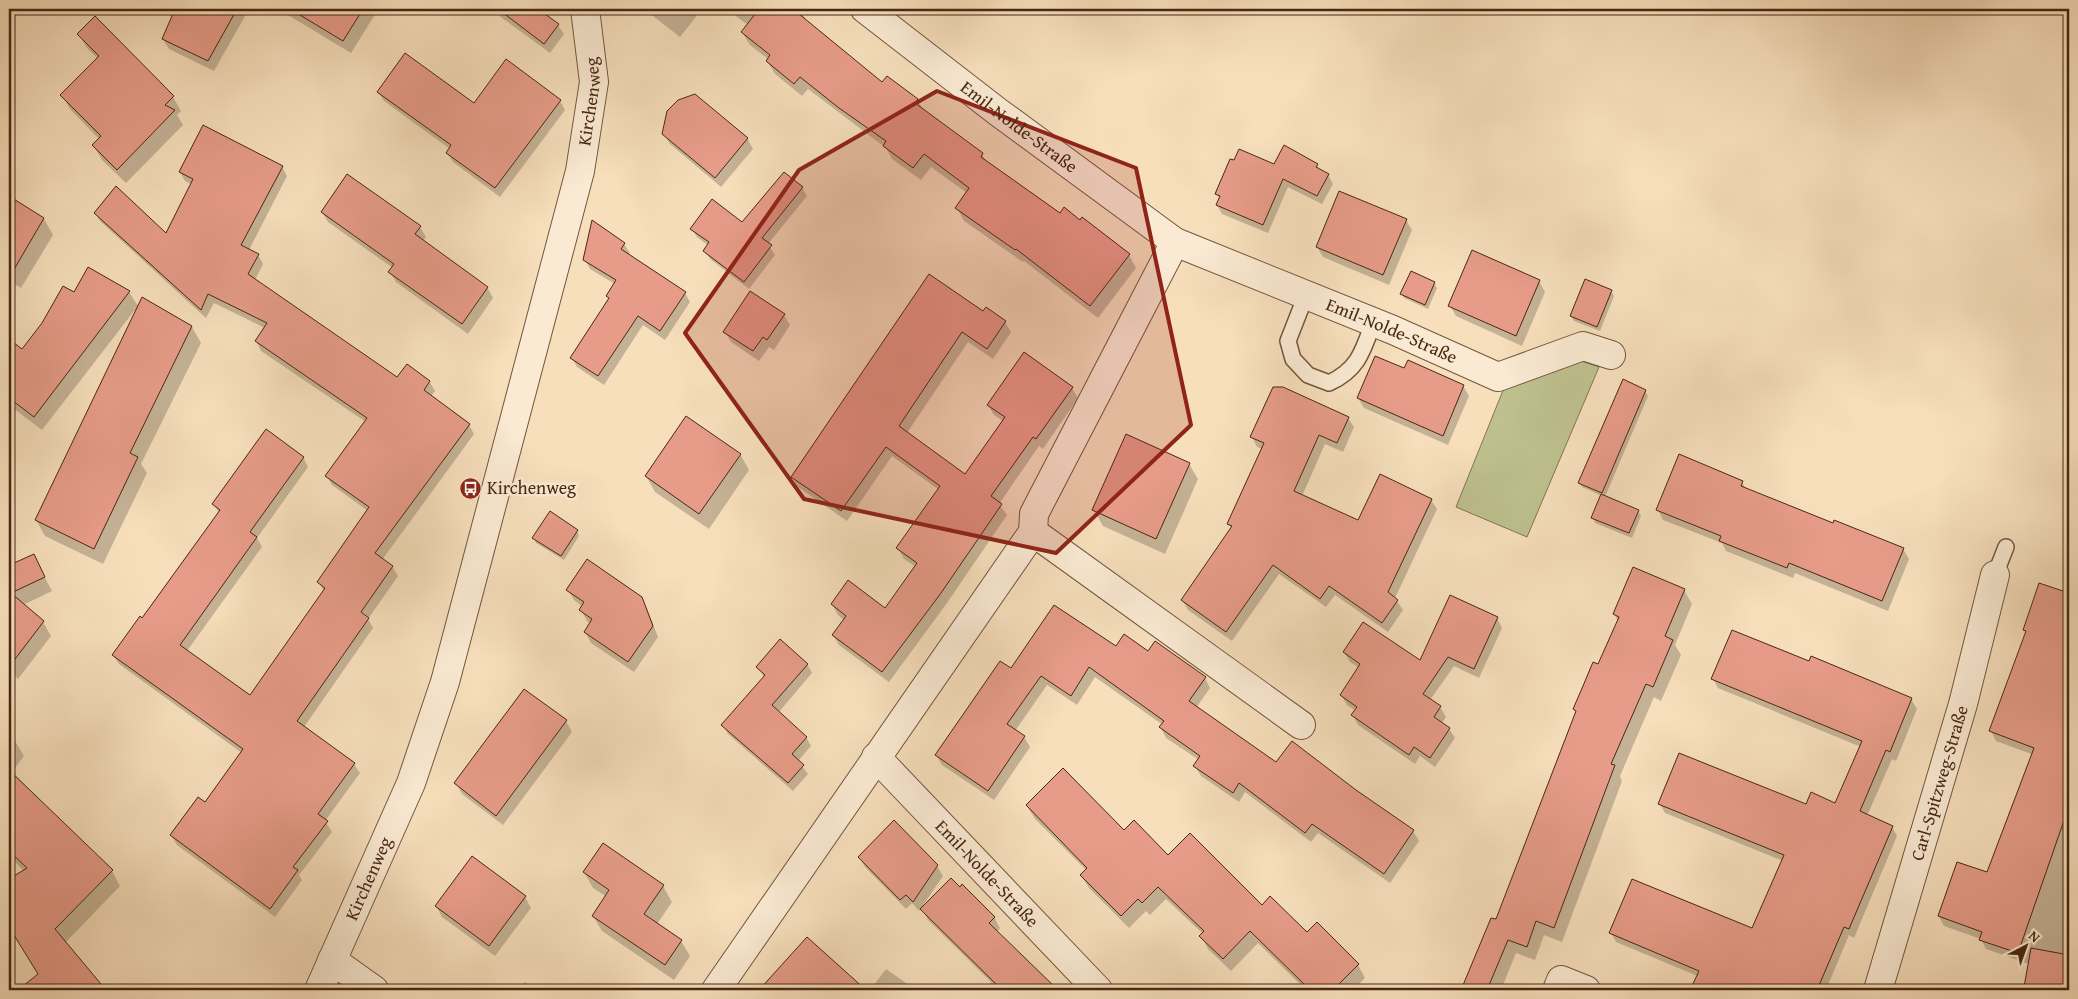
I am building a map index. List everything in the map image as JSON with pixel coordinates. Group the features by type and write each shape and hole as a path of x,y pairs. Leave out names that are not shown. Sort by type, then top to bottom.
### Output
{"street":[{"name":"Kirchenweg","path":"320,990 411,783 445,682 496,494 580,171 594,82 585,9"},
{"name":"Emil-Nolde-Straße","path":"865,9 998,112 1175,242 1373,323 1498,377 1583,346 1611,356"},
{"path":"716,990 1033,532 1034,514 1175,242"},
{"path":"1033,532 1301,725"},
{"name":"Carl-Spitzweg-Straße","path":"1878,990 1963,704 1995,575"},
{"name":"Emil-Nolde-Straße","path":"876,758 1098,990"},
{"path":"332,960 374,990"},
{"path":"1557,990 1561,980 1586,990"}],"lane":[{"path":"1306,295 1288,341 1294,359 1308,375 1330,384 1343,377 1357,363 1373,323"},
{"path":"1995,575 2006,547"}],"highlighted area":[{"path":"937,91 1136,168 1191,425 1056,553 804,499 685,333 799,170"}],"green space":[{"path":"1575,359 1599,367 1527,537 1456,507 1506,383"}],"building":[{"path":"175,9 237,9 208,61 162,39"},
{"path":"290,9 363,9 343,41"},
{"path":"498,9 538,9 559,24 544,44"},
{"path":"759,9 793,9 882,82 887,76 918,99 915,103 983,153 981,157 1060,213 1064,207 1080,220 1082,217 1130,254 1090,306 1016,249 955,208 969,188 924,154 913,168 883,146 886,141 839,108 800,77 794,84 766,61 770,55 741,32"},
{"path":"95,16 174,96 165,105 175,110 117,170 92,145 101,136 60,95 99,56 77,34"},
{"path":"405,53 474,103 506,59 561,100 495,188 446,153 451,145 377,92"},
{"path":"695,94 748,138 715,178 662,134 667,111 678,100"},
{"path":"203,125 283,166 241,245 259,254 248,274 397,377 407,364 430,381 424,390 470,424 375,553 393,566 361,612 369,618 297,721 355,763 318,814 328,821 293,867 298,870 270,909 170,835 198,797 205,802 243,749 112,655 140,616 142,618 220,510 212,504 266,429 304,457 250,532 257,537 180,645 250,695 325,588 317,582 369,507 325,476 367,418 255,341 267,323 208,294 201,310 94,213 116,186 166,233 193,179 179,172"},
{"path":"1284,145 1318,164 1316,167 1329,174 1317,196 1283,179 1263,225 1216,205 1220,196 1215,194 1230,159 1234,160 1239,149 1274,164"},
{"path":"784,172 803,187 762,238 772,245 744,282 703,251 709,242 690,229 712,199 742,222"},
{"path":"347,174 421,226 415,234 488,287 462,324 388,272 394,264 321,212"},
{"path":"1339,191 1407,219 1383,275 1316,247"},
{"path":"9,196 44,218 9,278"},
{"path":"592,220 625,243 621,249 686,292 660,331 638,316 598,376 570,358 609,298 606,296 616,280 583,260"},
{"path":"1472,250 1540,280 1516,336 1448,306"},
{"path":"88,267 130,291 34,417 9,398 9,339 22,349 42,323 63,286 74,292"},
{"path":"1411,271 1435,282 1425,305 1400,294"},
{"path":"929,274 983,311 986,307 1006,321 987,349 962,332 899,426 965,474 1005,417 987,405 1024,352 1073,387 1036,439 1033,437 991,496 1002,504 941,593 882,672 832,635 846,616 831,604 848,580 885,608 917,563 896,548 940,486 886,447 841,511 791,477"},
{"path":"1585,279 1612,290 1597,327 1570,316"},
{"path":"750,291 785,314 767,340 763,337 753,351 723,332"},
{"path":"142,297 192,326 130,453 138,457 94,549 35,520"},
{"path":"1375,356 1404,368 1408,360 1464,385 1443,436 1357,398"},
{"path":"1623,379 1646,390 1602,493 1578,483"},
{"path":"1273,387 1283,387 1349,417 1337,443 1319,435 1294,491 1358,520 1380,474 1432,499 1388,592 1398,600 1382,623 1329,586 1320,599 1273,565 1226,632 1181,600 1232,526 1227,524 1264,443 1250,437"},
{"path":"686,416 741,454 699,514 645,476"},
{"path":"1126,434 1190,463 1156,539 1092,510"},
{"path":"1679,454 1743,481 1741,486 1833,523 1834,520 1904,548 1882,601 1789,563 1787,568 1719,541 1721,536 1656,510"},
{"path":"1601,494 1639,510 1629,533 1591,518"},
{"path":"550,511 578,530 561,556 532,538"},
{"path":"34,554 45,577 11,593 44,621 9,667 9,574 14,563"},
{"path":"587,559 642,597 653,626 628,662 584,632 592,619 579,610 584,602 566,590"},
{"path":"1633,567 1685,589 1665,636 1673,640 1653,687 1646,684 1611,764 1615,765 1554,928 1536,921 1527,947 1508,940 1487,990 1461,990 1491,918 1496,919 1576,711 1573,709 1593,662 1598,664 1619,617 1613,614"},
{"path":"2039,583 2069,593 2069,806 2018,953 1979,940 1982,932 1938,916 1957,862 1987,872 2034,748 1989,731 2026,631 2023,630"},
{"path":"1450,595 1498,617 1474,669 1448,657 1423,694 1441,706 1434,717 1450,728 1430,758 1414,747 1409,755 1351,715 1357,707 1340,695 1360,664 1343,652 1363,622 1420,660"},
{"path":"1054,605 1116,646 1124,634 1148,651 1155,641 1206,677 1189,701 1276,762 1292,741 1356,790 1414,830 1384,874 1312,824 1305,833 1239,783 1233,793 1193,766 1200,756 1159,727 1164,721 1089,667 1071,696 1041,676 1007,724 1025,736 988,791 935,755 1000,661 1011,668"},
{"path":"1732,630 1809,661 1811,656 1912,698 1890,752 1886,750 1860,811 1893,826 1849,929 1844,927 1817,990 1690,990 1699,971 1609,933 1632,879 1752,928 1784,855 1658,804 1679,753 1806,804 1811,792 1835,803 1862,741 1711,679"},
{"path":"780,639 808,664 772,705 807,737 792,754 804,765 788,783 721,725 765,675 756,667"},
{"path":"524,689 567,720 496,816 454,783"},
{"path":"1063,768 1124,830 1134,820 1168,855 1190,833 1262,905 1270,896 1307,932 1317,922 1359,964 1333,990 1310,990 1250,931 1223,959 1199,936 1204,931 1158,887 1142,903 1138,899 1121,916 1080,875 1087,868 1026,805"},
{"path":"9,770 113,870 55,929 106,990 18,990 38,974 9,927 9,879 27,868 9,851"},
{"path":"894,820 938,865 913,902 906,895 900,900 858,857"},
{"path":"603,843 664,885 644,914 682,940 665,965 592,916 609,890 583,872"},
{"path":"472,856 526,896 489,946 435,906"},
{"path":"951,878 960,887 962,884 995,917 989,923 1058,990 1002,990 920,909"},
{"path":"807,937 866,990 759,990"},
{"path":"2031,948 2069,955 2069,990 2043,990 2024,987"}],"place":[{"name":"Kirchenweg","path":"471,488"}]}
